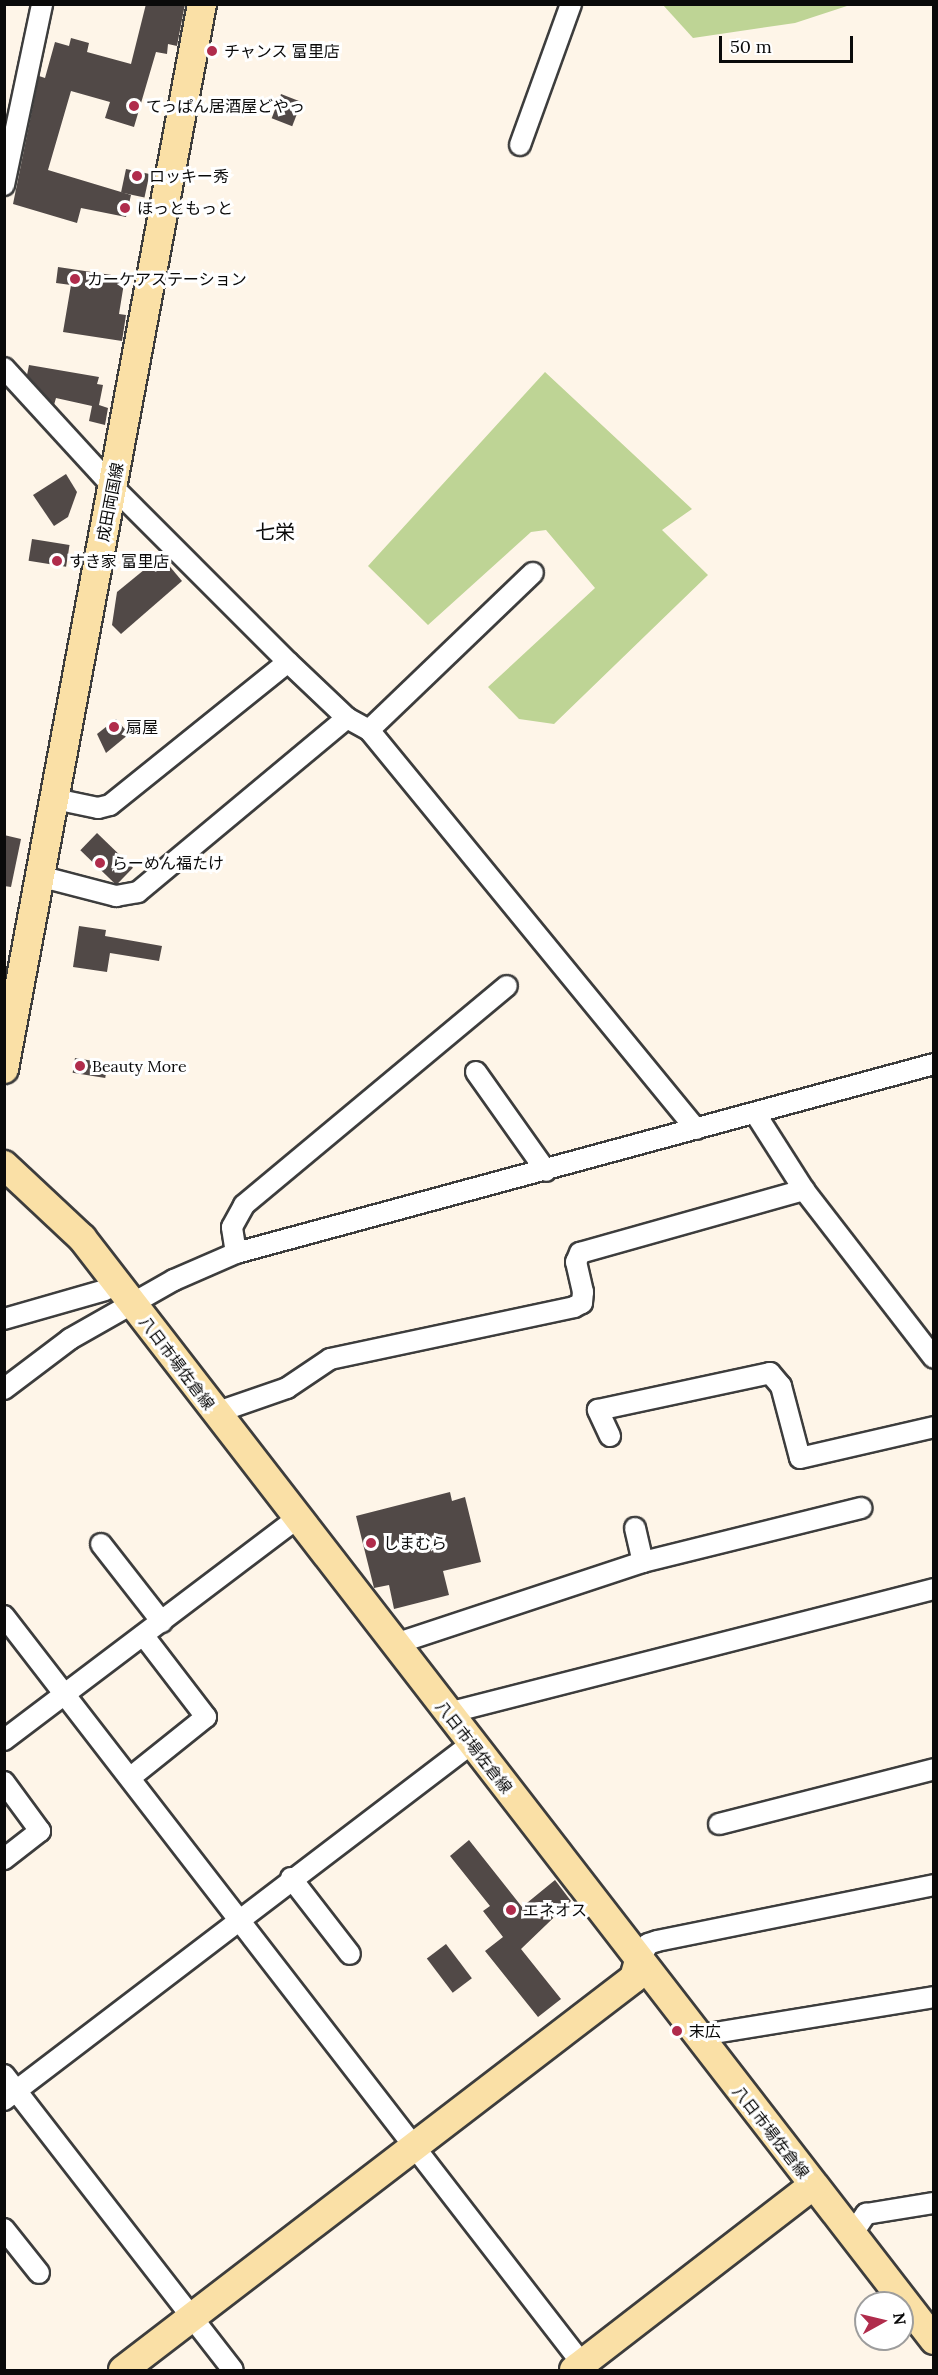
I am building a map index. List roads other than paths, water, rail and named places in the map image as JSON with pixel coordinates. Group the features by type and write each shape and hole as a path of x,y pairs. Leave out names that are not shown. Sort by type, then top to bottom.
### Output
{"main road":[{"name":"成田両国線","path":"6,1051 202,4"},
{"name":"八日市場佐倉線","path":"4,1165 53,1206 134,1306 296,1519 933,2340"},
{"path":"123,2370 415,2149 634,1978 639,1961"},
{"path":"581,2368 813,2185"}],"street":[{"path":"4,185 42,4"},
{"path":"520,145 571,4"},
{"path":"4,368 113,487 288,662 347,718 369,730 696,1129"},
{"path":"369,730 533,573"},
{"path":"55,799 98,808 110,805 288,662"},
{"path":"39,876 116,896 138,892 347,718"},
{"path":"236,1253 232,1227 244,1205 507,986"},
{"path":"4,1389 70,1339 134,1306 155,1289 236,1253 546,1171 933,1064"},
{"path":"476,1072 546,1171"},
{"path":"755,1113 804,1190 933,1358"},
{"path":"215,1413 287,1388 330,1359 574,1307 582,1303 583,1292 576,1262 580,1253 804,1190"},
{"path":"4,1319 105,1290"},
{"path":"610,1436 598,1410 770,1373 781,1386 800,1458 933,1427"},
{"path":"394,1644 643,1562 861,1508"},
{"path":"4,1740 296,1519"},
{"path":"635,1528 643,1562"},
{"path":"100,1544 162,1622"},
{"path":"447,1713 933,1589"},
{"path":"4,1616 240,1916 581,2368"},
{"path":"131,1777 206,1717 143,1635"},
{"path":"11,2096 240,1916 471,1744"},
{"path":"718,1824 933,1769"},
{"path":"4,1782 40,1831 4,1859"},
{"path":"291,1878 350,1954"},
{"path":"639,1961 648,1944 657,1941 933,1885"},
{"path":"696,2036 933,1997"},
{"path":"4,2075 11,2096 233,2370"},
{"path":"851,2236 866,2214 933,2203"},
{"path":"4,2229 39,2272"}],"place":[{"name":"チャンス 富里店","path":"212,51"},
{"name":"てっぱん居酒屋どやっ","path":"134,106"},
{"name":"ロッキー秀","path":"137,176"},
{"name":"ほっともっと","path":"125,208"},
{"name":"カーケアステーション","path":"75,279"},
{"name":"すき家 富里店","path":"57,561"},
{"name":"扇屋","path":"114,727"},
{"name":"らーめん福たけ","path":"100,863"},
{"name":"Beauty More","path":"80,1066"},
{"name":"しまむら","path":"371,1543"},
{"name":"エネオス","path":"511,1910"},
{"name":"末広","path":"677,2031"}],"district":[{"name":"七栄","path":"275,531"}]}
